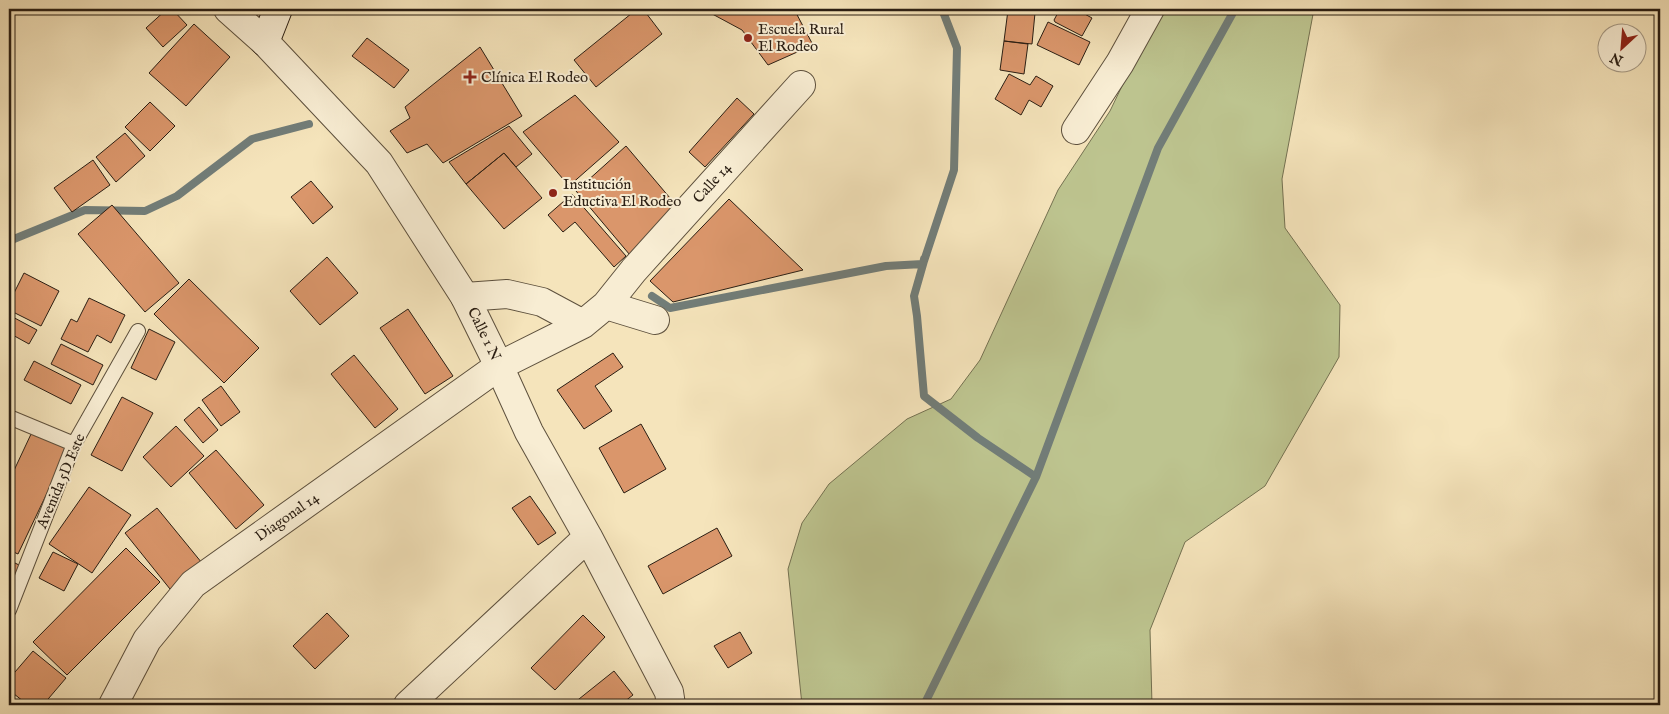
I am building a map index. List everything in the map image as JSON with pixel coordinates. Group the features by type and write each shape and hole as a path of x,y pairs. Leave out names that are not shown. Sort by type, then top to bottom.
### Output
{"street":[{"name":"Calle 1 N","path":"228,9 265,42 378,163 465,297 529,432 588,538 669,692 671,705"},
{"path":"265,42 278,9"},
{"path":"1076,130 1120,63 1150,9"},
{"name":"Calle 14","path":"584,324 606,305 634,270 801,85"},
{"path":"465,297 507,294 542,302 584,324"},
{"path":"606,305 655,320"},
{"name":"Diagonal 14","path":"113,705 147,640 193,584 499,366 584,324"},
{"path":"408,705 588,538"}],"lane":[{"name":"Avenida 5D Este","path":"9,610 74,444 138,331"},
{"path":"9,417 74,444"}],"green space":[{"path":"1159,9 1314,9 1282,179 1285,228 1340,305 1339,357 1265,486 1185,542 1150,630 1152,705 802,705 788,569 802,523 829,484 907,419 951,399 980,360 1058,190 1110,111"}],"building":[{"path":"167,9 172,9 187,25 163,47 146,28"},
{"path":"637,9 643,9 662,34 596,87 574,60"},
{"path":"703,9 794,9 813,45 768,65 742,30"},
{"path":"1060,9 1082,9 1081,12 1092,18 1082,36 1055,22 1054,20"},
{"path":"1008,10 1035,13 1032,44 1004,41"},
{"path":"1048,22 1090,42 1079,65 1037,45"},
{"path":"194,24 230,57 186,106 149,73"},
{"path":"367,38 409,70 394,88 352,56"},
{"path":"1004,41 1028,44 1024,74 1000,70"},
{"name":"Clínica El Rodeo","path":"480,47 522,116 443,163 427,144 407,153 390,131 410,118 405,107"},
{"path":"1009,74 1030,85 1036,76 1053,86 1041,107 1029,100 1021,115 995,99"},
{"path":"575,95 619,142 569,186 523,132"},
{"path":"737,98 754,114 705,167 689,152"},
{"path":"150,102 175,126 150,151 125,127"},
{"path":"509,126 532,154 516,167 504,153 466,184 449,162"},
{"path":"125,133 145,156 116,182 96,157"},
{"path":"626,146 681,211 635,261 576,191"},
{"path":"504,153 542,198 504,229 466,184"},
{"path":"93,160 110,185 72,212 54,188"},
{"path":"311,181 333,207 313,224 291,197"},
{"path":"572,194 626,256 614,267 575,222 563,232 548,215"},
{"path":"729,199 803,270 673,302 650,281"},
{"path":"112,205 179,283 145,312 78,234"},
{"path":"327,257 358,293 320,325 290,291"},
{"path":"24,273 59,291 41,326 9,310 9,303"},
{"path":"189,279 259,348 224,383 154,314"},
{"path":"89,298 125,315 111,343 97,335 88,352 61,339 71,319 77,322"},
{"path":"408,309 453,376 425,394 380,328"},
{"path":"9,315 37,330 29,344 9,333"},
{"path":"149,329 175,342 156,380 131,368"},
{"path":"61,344 103,365 93,385 51,364"},
{"path":"613,353 623,367 595,386 612,411 584,429 557,390"},
{"path":"354,355 398,409 375,428 331,374"},
{"path":"34,361 81,385 71,404 24,380"},
{"path":"221,386 240,412 221,426 202,400"},
{"path":"122,397 153,413 122,471 91,455"},
{"path":"199,407 218,430 203,443 184,420"},
{"path":"641,424 666,469 624,493 599,448"},
{"path":"176,426 204,456 171,487 143,457"},
{"path":"32,432 68,449 18,554 9,550 9,481"},
{"path":"216,450 264,505 236,529 189,473"},
{"path":"89,487 131,515 92,573 49,544"},
{"path":"530,496 556,533 538,545 512,508"},
{"path":"157,508 202,563 170,589 125,533"},
{"path":"717,528 732,556 663,594 648,566"},
{"path":"126,548 160,582 67,675 33,642"},
{"path":"53,552 78,564 64,591 39,578"},
{"path":"9,560 21,566 9,592"},
{"path":"327,613 349,636 315,669 293,646"},
{"path":"583,615 605,637 555,690 531,668"},
{"path":"740,632 752,653 728,668 714,646"},
{"path":"33,651 66,678 43,705 28,705 9,690 9,679"},
{"path":"614,671 633,695 620,705 576,705 574,703"}],"waterway":[{"path":"942,9 957,48 954,170 914,296 924,396 978,438 1036,477"},
{"path":"924,705 1036,477 1158,148 1235,9"},
{"path":"9,241 85,210 145,211 177,196 252,139 309,124"},
{"path":"652,296 670,308 886,266 923,264 924,259"}],"place":[{"name":"Escuela Rural El Rodeo","path":"748,38"},
{"name":"Clínica El Rodeo","path":"470,77"},
{"name":"Institución Eductiva El Rodeo","path":"553,193"}]}
